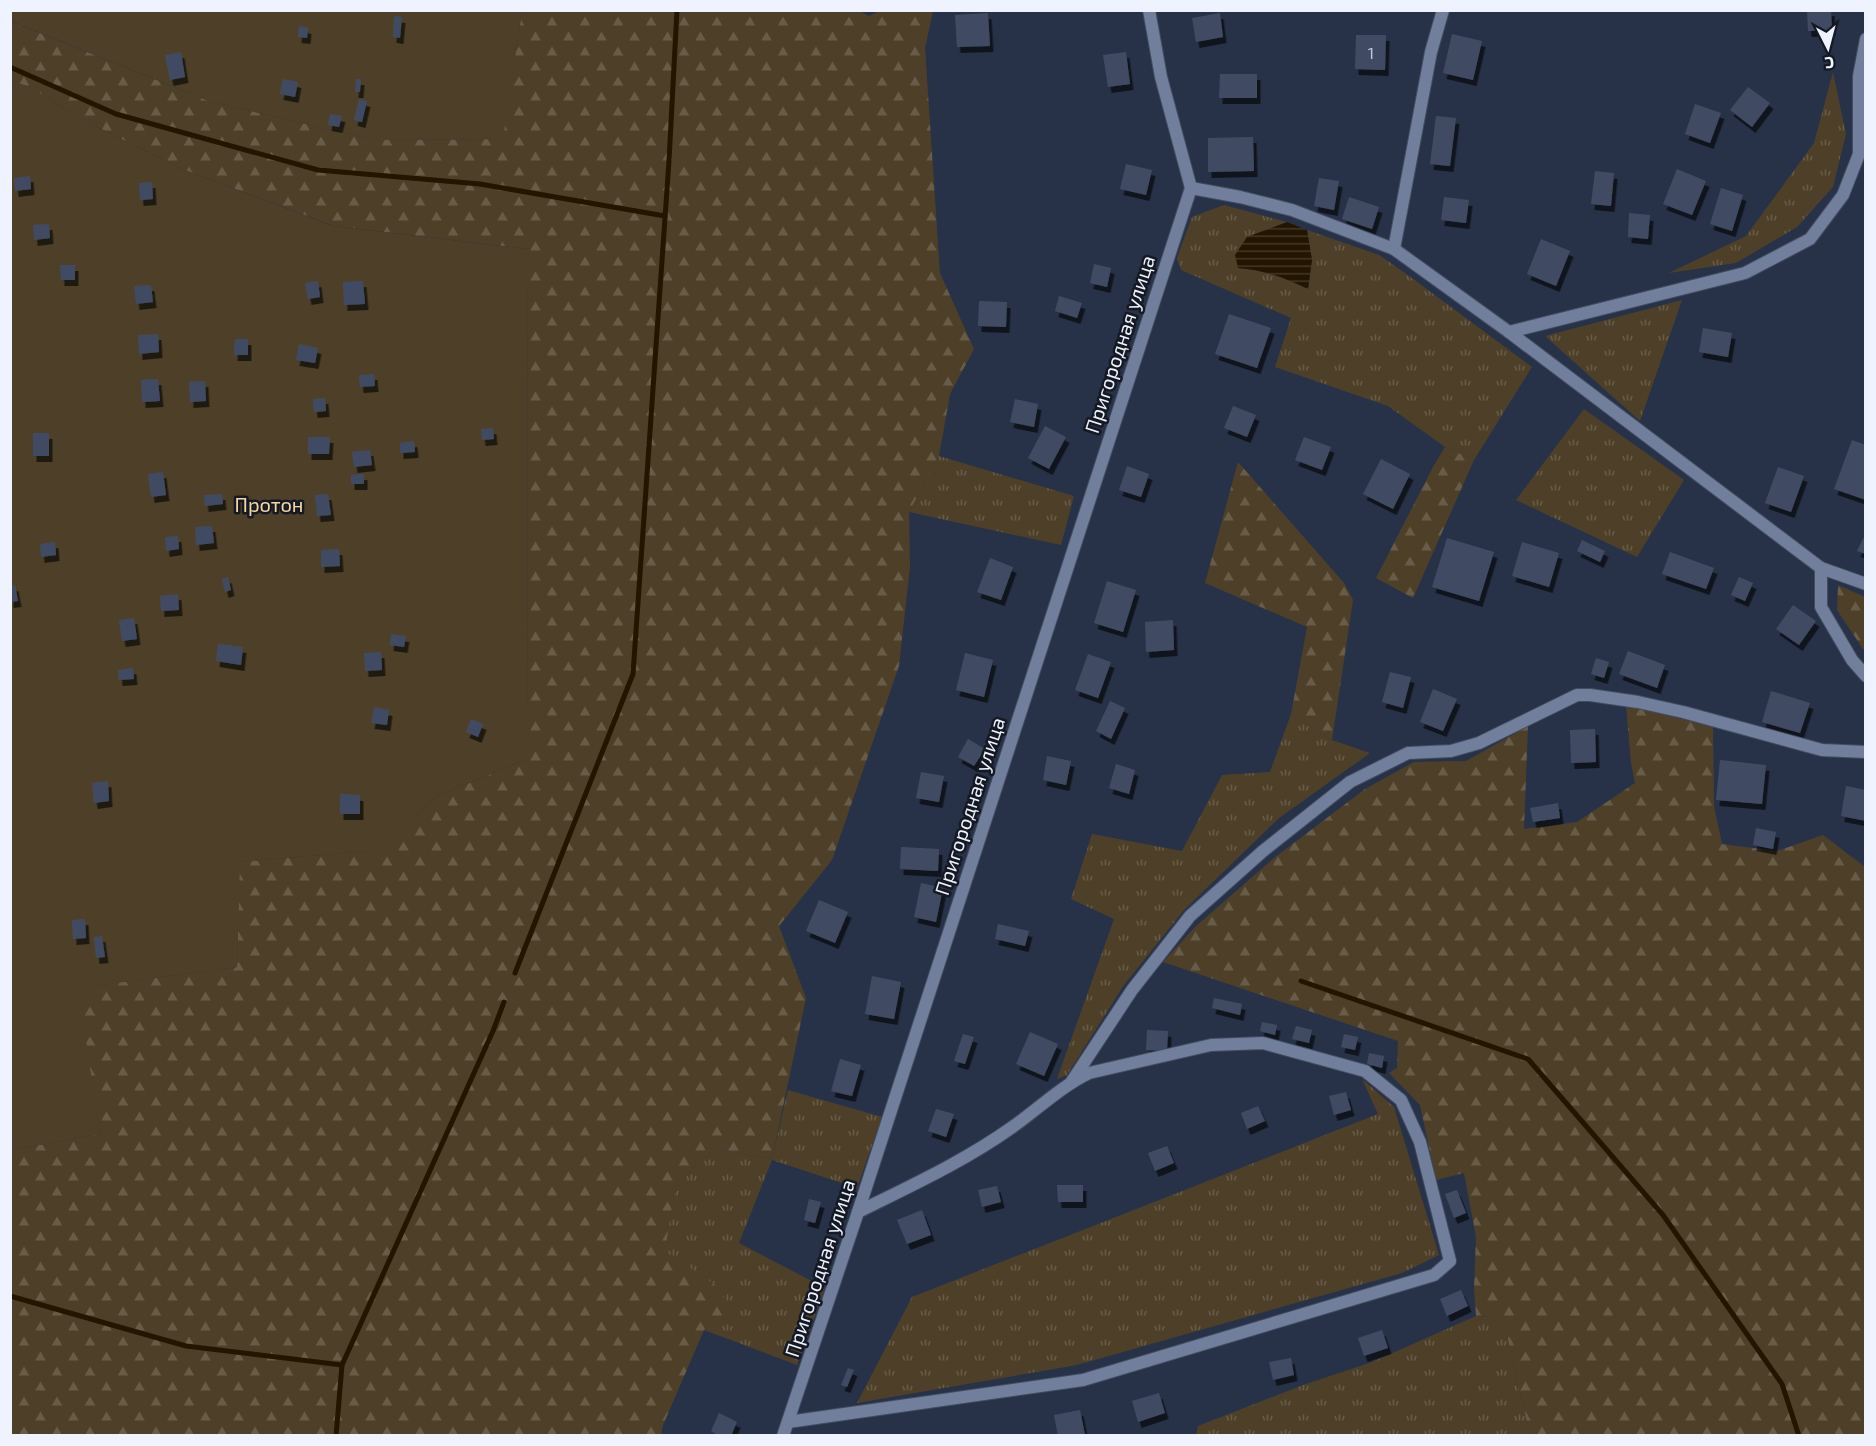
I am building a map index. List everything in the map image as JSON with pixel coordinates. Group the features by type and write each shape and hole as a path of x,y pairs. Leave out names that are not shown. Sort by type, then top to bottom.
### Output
{"street":[{"path":"1149,10 1161,77 1191,188 1292,210 1394,249 1509,332 1821,568 1866,584"},
{"path":"1394,249 1431,52 1443,10"},
{"path":"1509,332 1745,273 1810,239 1843,195 1859,154 1859,76 1866,39"},
{"name":"Пригородная улица","path":"783,1436 1191,188"},
{"path":"1821,568 1821,607 1852,660 1866,676"},
{"path":"1072,1081 1132,990 1190,916 1263,851 1350,782 1408,753 1451,751 1479,743 1576,695 1638,702 1822,750 1866,752"},
{"path":"788,1422 1083,1380 1434,1275 1450,1261 1420,1142 1401,1100 1365,1071 1263,1043 1211,1045 1089,1073 1072,1081 1010,1129 935,1174 858,1212"}],"green space":[{"path":"858,10 869,16 879,11 933,11 925,48 940,273 974,349 950,394 939,456 909,512 910,567 899,666 832,860 779,926 806,998 772,1159 707,1148 674,1193 665,1251 714,1284 734,1311 704,1330 663,1425 661,1435 11,1435 11,1150 100,1134 77,988 237,967 239,862 378,850 435,797 527,759 528,249 334,226 182,169 77,117 30,87 11,81 10,21 209,101 374,140 502,139 522,11"},
{"path":"10,11 522,11 503,139 374,140 209,101 11,21"},
{"path":"1833,72 1846,134 1833,187 1797,227 1736,263 1669,273 1746,236 1814,143"},
{"name":"Протон","path":"11,81 30,87 77,117 182,169 333,226 528,249 527,759 435,797 378,850 240,862 237,967 78,988 100,1134 11,1150"},
{"path":"1224,205 1287,222 1247,237 1238,268 1274,275 1308,289 1312,260 1307,230 1379,255 1532,367 1474,460 1445,447 1388,406 1275,367 1291,318 1181,270 1177,258 1192,217"},
{"path":"1682,300 1640,421 1545,336"},
{"path":"1584,409 1684,480 1637,557 1516,500"},
{"path":"1445,447 1474,460 1413,598 1376,578"},
{"path":"939,456 1074,496 1061,545 909,512"},
{"path":"1238,462 1344,583 1353,600 1332,740 1291,714 1307,627 1205,583"},
{"path":"1838,585 1865,597 1865,652 1837,610"},
{"path":"1626,705 1713,725 1714,806 1722,844 1777,851 1823,835 1865,867 1865,1435 1530,1435 1503,1318 1476,1316 1474,1289 1476,1237 1464,1173 1436,1180 1420,1105 1389,1073 1397,1068 1398,1041 1163,962 1195,927 1274,858 1365,789 1414,762 1466,761 1528,726 1524,829 1577,822 1635,783"},
{"path":"1291,714 1332,740 1370,753 1279,818 1184,910 1124,985 1067,1075 1057,1079 1114,919 1071,899 1092,834 1182,851 1222,775 1270,772"},
{"path":"1362,1079 1394,1107 1439,1255 1402,1273 1077,1365 857,1403 912,1297 1378,1114"},
{"path":"788,1090 882,1117 857,1188 772,1160 739,1243 825,1288 797,1365 704,1330 733,1311 664,1251 674,1193 707,1148 772,1159"},
{"path":"1476,1316 1503,1318 1530,1435 1196,1436 1198,1426 1303,1385 1372,1362"}],"shaded area":[{"path":"1287,222 1307,230 1312,260 1308,289 1274,275 1238,268 1235,255 1247,237"}],"building":[{"path":"1807,10 1831,10 1832,30 1808,31"},
{"path":"988,13 990,46 957,47 955,15"},
{"path":"1220,13 1223,37 1196,42 1192,18"},
{"path":"394,16 402,17 400,38 393,37"},
{"path":"299,26 308,28 307,38 298,37"},
{"path":"1452,34 1482,41 1473,80 1443,73"},
{"path":"1356,35 1386,35 1385,70 1355,69"},
{"path":"181,52 185,77 170,80 165,55"},
{"path":"1126,52 1130,84 1108,87 1103,55"},
{"path":"1220,74 1257,74 1257,98 1219,98"},
{"path":"283,79 298,82 295,97 280,94"},
{"path":"356,79 361,79 360,92 355,92"},
{"path":"1748,87 1770,103 1752,127 1730,110"},
{"path":"359,99 367,101 362,122 354,120"},
{"path":"1695,104 1721,113 1710,143 1685,134"},
{"path":"330,114 342,116 339,127 328,125"},
{"path":"1436,116 1456,118 1450,166 1430,164"},
{"path":"1253,137 1254,171 1208,172 1208,138"},
{"path":"1126,164 1152,170 1146,195 1120,189"},
{"path":"1677,169 1706,181 1692,215 1663,204"},
{"path":"1595,171 1614,173 1611,206 1591,204"},
{"path":"30,176 31,189 15,191 14,178"},
{"path":"1319,178 1339,181 1334,210 1314,206"},
{"path":"152,182 153,199 140,200 139,183"},
{"path":"1721,188 1743,195 1732,231 1710,224"},
{"path":"1349,197 1379,207 1372,229 1342,219"},
{"path":"1444,197 1469,200 1466,223 1441,220"},
{"path":"1629,213 1650,215 1648,239 1628,237"},
{"path":"49,224 50,238 34,240 33,225"},
{"path":"1541,239 1570,251 1556,286 1527,274"},
{"path":"1094,264 1111,268 1107,287 1090,283"},
{"path":"60,265 75,265 75,280 61,280"},
{"path":"318,281 320,297 308,299 305,283"},
{"path":"363,281 365,304 344,305 343,282"},
{"path":"151,285 153,302 136,304 134,286"},
{"path":"1059,296 1082,303 1077,318 1055,311"},
{"path":"979,301 1007,302 1006,327 978,326"},
{"path":"1229,314 1271,328 1257,368 1215,354"},
{"path":"1703,328 1732,333 1728,357 1699,352"},
{"path":"158,334 159,352 139,354 138,335"},
{"path":"235,339 248,339 248,355 234,355"},
{"path":"299,344 318,348 315,363 296,360"},
{"path":"374,374 375,386 360,387 359,375"},
{"path":"158,379 160,401 142,402 141,380"},
{"path":"205,381 206,401 190,402 189,382"},
{"path":"325,398 326,411 314,412 313,399"},
{"path":"1015,399 1038,404 1034,427 1010,422"},
{"path":"1233,406 1256,415 1247,437 1224,428"},
{"path":"1045,426 1066,437 1049,469 1028,458"},
{"path":"493,428 494,439 482,440 481,429"},
{"path":"33,433 49,433 49,456 33,456"},
{"path":"308,437 330,437 329,454 308,454"},
{"path":"1304,437 1331,447 1322,470 1295,460"},
{"path":"1852,440 1866,445 1866,500 1834,489"},
{"path":"414,441 415,452 400,453 400,443"},
{"path":"370,450 372,465 354,467 352,452"},
{"path":"1381,459 1410,474 1393,509 1363,494"},
{"path":"1127,466 1149,474 1141,497 1119,490"},
{"path":"1778,467 1804,476 1791,512 1765,503"},
{"path":"163,472 166,495 151,497 148,474"},
{"path":"364,474 364,484 351,484 351,475"},
{"path":"222,494 223,504 205,506 204,495"},
{"path":"328,494 331,515 317,516 315,495"},
{"path":"212,526 214,543 196,545 195,527"},
{"path":"1866,533 1866,554 1857,551"},
{"path":"178,536 179,549 166,551 165,537"},
{"path":"1447,538 1494,552 1479,601 1432,587"},
{"path":"1582,540 1605,551 1600,562 1577,551"},
{"path":"55,542 56,555 41,557 40,544"},
{"path":"1522,542 1559,553 1549,587 1512,576"},
{"path":"339,549 340,566 321,567 321,550"},
{"path":"1670,552 1714,568 1706,589 1662,574"},
{"path":"990,558 1013,567 1001,600 977,592"},
{"path":"228,577 231,590 225,592 222,579"},
{"path":"1739,577 1753,583 1745,601 1731,595"},
{"path":"1107,581 1136,590 1123,632 1094,623"},
{"path":"15,585 18,601 10,602 10,586"},
{"path":"178,594 179,610 161,611 160,596"},
{"path":"1793,605 1816,621 1799,645 1776,629"},
{"path":"134,618 137,639 122,641 119,620"},
{"path":"1173,620 1174,650 1146,652 1145,622"},
{"path":"391,634 406,636 404,647 390,645"},
{"path":"218,644 243,647 241,665 216,661"},
{"path":"1628,651 1665,665 1657,688 1619,674"},
{"path":"381,652 382,670 365,671 364,653"},
{"path":"965,653 993,660 984,697 956,690"},
{"path":"1088,654 1111,662 1098,698 1075,690"},
{"path":"1596,658 1609,662 1604,678 1591,674"},
{"path":"133,668 134,679 119,680 118,670"},
{"path":"1390,672 1411,677 1403,708 1382,702"},
{"path":"1433,689 1457,699 1443,731 1420,722"},
{"path":"1771,691 1810,703 1800,733 1762,722"},
{"path":"1110,701 1125,708 1111,739 1096,731"},
{"path":"374,707 389,710 387,725 371,723"},
{"path":"471,719 483,724 478,737 466,732"},
{"path":"1595,729 1596,762 1571,763 1570,730"},
{"path":"968,739 985,749 974,766 958,757"},
{"path":"1047,756 1071,761 1066,785 1043,780"},
{"path":"1720,760 1766,765 1762,804 1716,800"},
{"path":"1116,764 1135,770 1129,794 1109,788"},
{"path":"921,772 944,776 939,802 916,798"},
{"path":"108,781 109,801 94,803 92,783"},
{"path":"1846,786 1866,790 1866,821 1841,816"},
{"path":"340,794 360,795 360,814 340,814"},
{"path":"1558,803 1560,818 1533,822 1530,808"},
{"path":"1756,828 1776,832 1773,849 1753,845"},
{"path":"901,847 939,849 938,871 900,869"},
{"path":"921,883 943,888 936,922 914,917"},
{"path":"819,900 848,912 835,943 806,931"},
{"path":"85,919 86,938 73,939 72,920"},
{"path":"998,924 1029,931 1025,946 995,939"},
{"path":"102,936 105,957 96,958 94,937"},
{"path":"872,976 901,982 894,1019 865,1014"},
{"path":"1214,998 1242,1004 1240,1015 1212,1008"},
{"path":"1262,1022 1277,1025 1275,1035 1260,1031"},
{"path":"1296,1026 1312,1030 1309,1043 1292,1039"},
{"path":"1147,1030 1168,1031 1167,1051 1146,1050"},
{"path":"1030,1032 1058,1044 1044,1076 1016,1064"},
{"path":"963,1034 974,1037 965,1064 954,1061"},
{"path":"1344,1034 1358,1037 1355,1050 1341,1047"},
{"path":"1369,1053 1384,1056 1382,1068 1367,1064"},
{"path":"840,1059 861,1065 852,1096 831,1091"},
{"path":"1346,1092 1351,1110 1334,1115 1329,1096"},
{"path":"1258,1106 1265,1121 1247,1129 1241,1113"},
{"path":"936,1109 954,1114 946,1137 928,1131"},
{"path":"1167,1146 1174,1163 1155,1171 1148,1153"},
{"path":"1057,1185 1083,1185 1083,1202 1058,1202"},
{"path":"997,1186 1001,1202 982,1207 978,1190"},
{"path":"1457,1190 1466,1213 1454,1218 1445,1194"},
{"path":"809,1199 821,1202 815,1223 804,1220"},
{"path":"922,1210 931,1235 907,1244 897,1220"},
{"path":"1461,1290 1468,1306 1447,1316 1440,1299"},
{"path":"1382,1330 1388,1348 1364,1356 1358,1338"},
{"path":"1291,1358 1294,1375 1273,1380 1269,1362"},
{"path":"848,1368 854,1370 847,1387 841,1385"},
{"path":"1159,1393 1165,1413 1138,1422 1132,1401"},
{"path":"1080,1410 1085,1435 1058,1436 1054,1415"},
{"path":"719,1413 737,1422 731,1436 719,1436 711,1431"}],"waterway":[{"path":"515,973 633,674 669,161 677,10"},
{"path":"10,67 116,114 318,170 480,184 665,216"},
{"path":"1301,981 1528,1059 1663,1215 1782,1384 1799,1436"},
{"path":"336,1436 342,1365 504,1002"},
{"path":"10,1296 186,1346 342,1365"}]}
